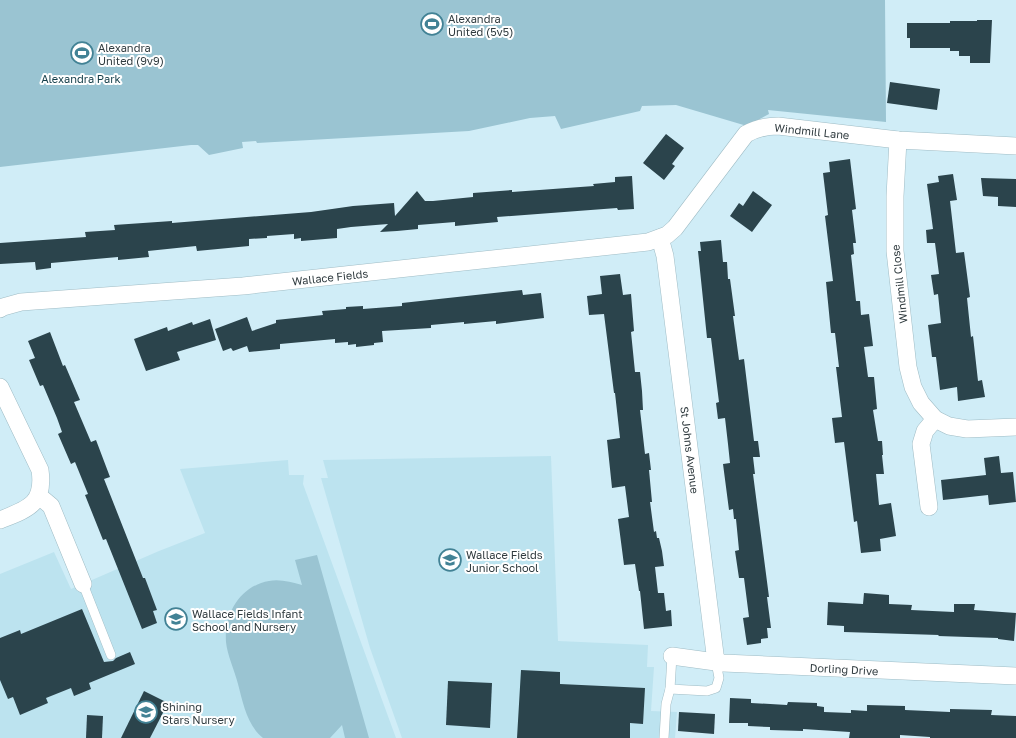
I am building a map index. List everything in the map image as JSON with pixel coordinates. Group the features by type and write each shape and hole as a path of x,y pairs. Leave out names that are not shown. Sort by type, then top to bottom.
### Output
{"street":[{"name":"Windmill Lane","path":"660,238 667,235 675,228 737,145 746,134 756,128 778,126 898,140 1016,146"},
{"name":"Windmill Close","path":"898,140 894,196 895,251 908,367 912,387 921,403 935,419 949,426 967,429 1016,427"},
{"name":"Wallace Fields","path":"0,309 22,302 243,286 635,244 660,238"},
{"name":"St Johns Avenue","path":"660,238 665,256 716,662"},
{"path":"0,387 40,470 42,482 39,496 30,507 0,520"},
{"path":"929,507 921,444 925,431 935,419"},
{"path":"39,496 51,506 83,584"},
{"name":"Dorling Drive","path":"672,656 716,662 1016,676"}],"lane":[{"path":"83,584 110,655"},
{"path":"664,738 666,704 670,689 672,656"},
{"path":"670,689 707,691 716,688 718,678 716,662"}],"shaded area":[{"name":"Wallace Fields Junior School","path":"551,456 558,641 648,645 647,667 654,667 651,711 677,712 675,738 402,738 370,648 321,478 328,478 323,460"},
{"name":"Wallace Fields Infant School and Nursery","path":"288,460 289,475 304,475 303,484 396,738 0,738 0,574 54,552 71,589 205,533 180,469"}],"green space":[{"name":"Alexandra Park","path":"0,0 885,0 886,122 768,110 769,114 747,126 676,105 642,106 640,111 561,129 555,116 530,118 469,131 257,143 256,141 242,142 243,148 209,155 198,145 191,145 0,167"},
{"path":"317,555 369,738 345,738 342,725 330,738 263,738 249,720 229,657 226,642 228,621 231,612 242,595 259,584 277,580 302,585 295,560"}],"building":[{"path":"992,20 990,63 970,63 970,56 959,56 959,51 950,51 950,48 910,48 910,38 907,38 907,23 950,23 950,21"},
{"path":"890,82 940,89 937,110 887,103"},
{"path":"666,134 684,148 672,164 675,166 664,180 643,163"},
{"path":"850,159 856,209 852,210 856,243 853,243 854,254 851,255 856,301 860,301 861,315 869,314 873,346 864,347 868,377 874,377 877,409 873,410 878,441 882,441 884,474 876,474 879,505 891,503 896,536 880,539 881,551 861,553 857,521 854,522 844,442 835,443 832,418 842,417 836,367 839,367 835,333 831,333 826,282 833,281 825,216 828,215 823,173 830,172 829,162"},
{"path":"953,174 957,200 950,201 956,253 964,252 970,297 967,298 971,337 973,336 978,381 982,380 985,397 958,401 957,387 940,390 936,357 932,357 928,325 941,323 938,294 934,295 931,275 939,274 935,243 927,243 926,230 933,229 927,184 939,182 938,176"},
{"path":"632,176 634,209 618,210 617,208 497,217 498,222 455,226 455,222 418,225 418,229 397,231 380,232 388,224 351,227 337,229 337,238 301,241 301,238 294,239 294,234 267,236 267,238 249,239 249,246 197,251 196,246 148,251 149,257 118,260 118,257 51,263 51,268 36,270 35,262 0,264 0,243 86,237 85,232 115,230 114,225 172,221 172,223 311,212 353,206 394,203 395,216 417,191 425,201 433,201 473,197 473,193 512,190 512,192 594,186 593,184 615,182 615,177"},
{"path":"981,178 1016,179 1016,207 998,206 998,197 983,196"},
{"path":"753,191 772,205 752,232 730,216 739,203 743,206"},
{"path":"721,240 723,262 727,262 728,279 730,279 739,360 744,359 754,441 758,441 760,457 753,457 755,474 753,474 769,597 767,597 771,628 767,628 768,638 761,639 761,643 747,645 743,618 749,617 744,578 739,578 735,551 739,550 736,519 734,519 733,509 729,510 723,464 730,463 725,418 718,419 716,403 719,402 711,338 707,338 698,251 701,251 700,242"},
{"path":"620,274 623,295 631,294 634,331 631,332 635,372 640,372 643,410 640,410 645,454 649,453 651,470 649,470 652,502 650,502 654,532 656,531 657,538 659,538 664,566 655,567 658,593 664,593 666,611 671,610 672,626 644,629 640,591 635,564 624,565 618,519 629,517 625,486 612,488 607,440 620,438 615,393 604,314 589,315 587,296 602,294 600,276"},
{"path":"522,290 523,295 541,293 544,318 496,324 496,321 464,324 464,322 431,325 431,328 382,331 383,342 374,343 374,345 356,347 356,344 348,345 348,342 335,343 335,339 280,344 280,349 249,352 247,346 233,351 231,348 223,351 215,329 247,317 252,331 276,323 276,320 323,315 322,311 346,309 346,307 363,306 363,309 402,306 402,303"},
{"path":"210,319 216,340 177,352 180,360 146,371 134,339 167,327 168,331 192,322 193,325"},
{"path":"50,332 63,366 65,365 80,400 74,402 91,442 96,440 110,477 104,479 157,610 153,611 157,623 142,629 106,539 103,540 85,495 88,494 75,462 71,464 58,434 62,432 57,418 43,385 40,386 29,360 35,358 28,341"},
{"path":"999,456 1001,473 1013,472 1016,502 989,505 988,495 943,500 941,480 986,475 984,458"},
{"path":"864,593 889,595 889,604 912,605 911,610 954,612 954,604 975,604 974,610 1016,613 1014,641 998,638 844,632 844,626 827,625 828,602 863,604"},
{"path":"82,609 104,662 113,661 116,658 130,652 135,664 89,683 91,689 74,696 71,688 46,698 48,703 20,715 13,697 8,699 0,680 0,638 20,630 21,634"},
{"path":"521,670 560,672 560,684 645,688 643,724 630,723 630,738 517,738"},
{"path":"448,681 492,683 490,728 446,725"},
{"path":"144,691 168,703 150,738 121,738"},
{"path":"730,698 751,699 751,703 787,705 788,702 817,703 817,706 824,707 824,712 851,713 851,710 867,711 867,705 905,706 905,710 950,712 950,709 992,710 991,715 1016,716 1016,738 930,738 900,735 900,738 849,738 850,732 803,729 803,731 770,730 770,727 748,726 748,723 729,723"},
{"path":"679,712 715,714 714,734 678,731"},
{"path":"87,715 103,716 102,738 86,738"}],"place":[{"name":"Alexandra United (5v5)","path":"432,24"},
{"name":"Alexandra United (9v9)","path":"82,53"},
{"name":"Wallace Fields Junior School","path":"450,560"},
{"name":"Wallace Fields Infant School and Nursery","path":"176,619"},
{"name":"Shining Stars Nursery","path":"146,712"}]}
